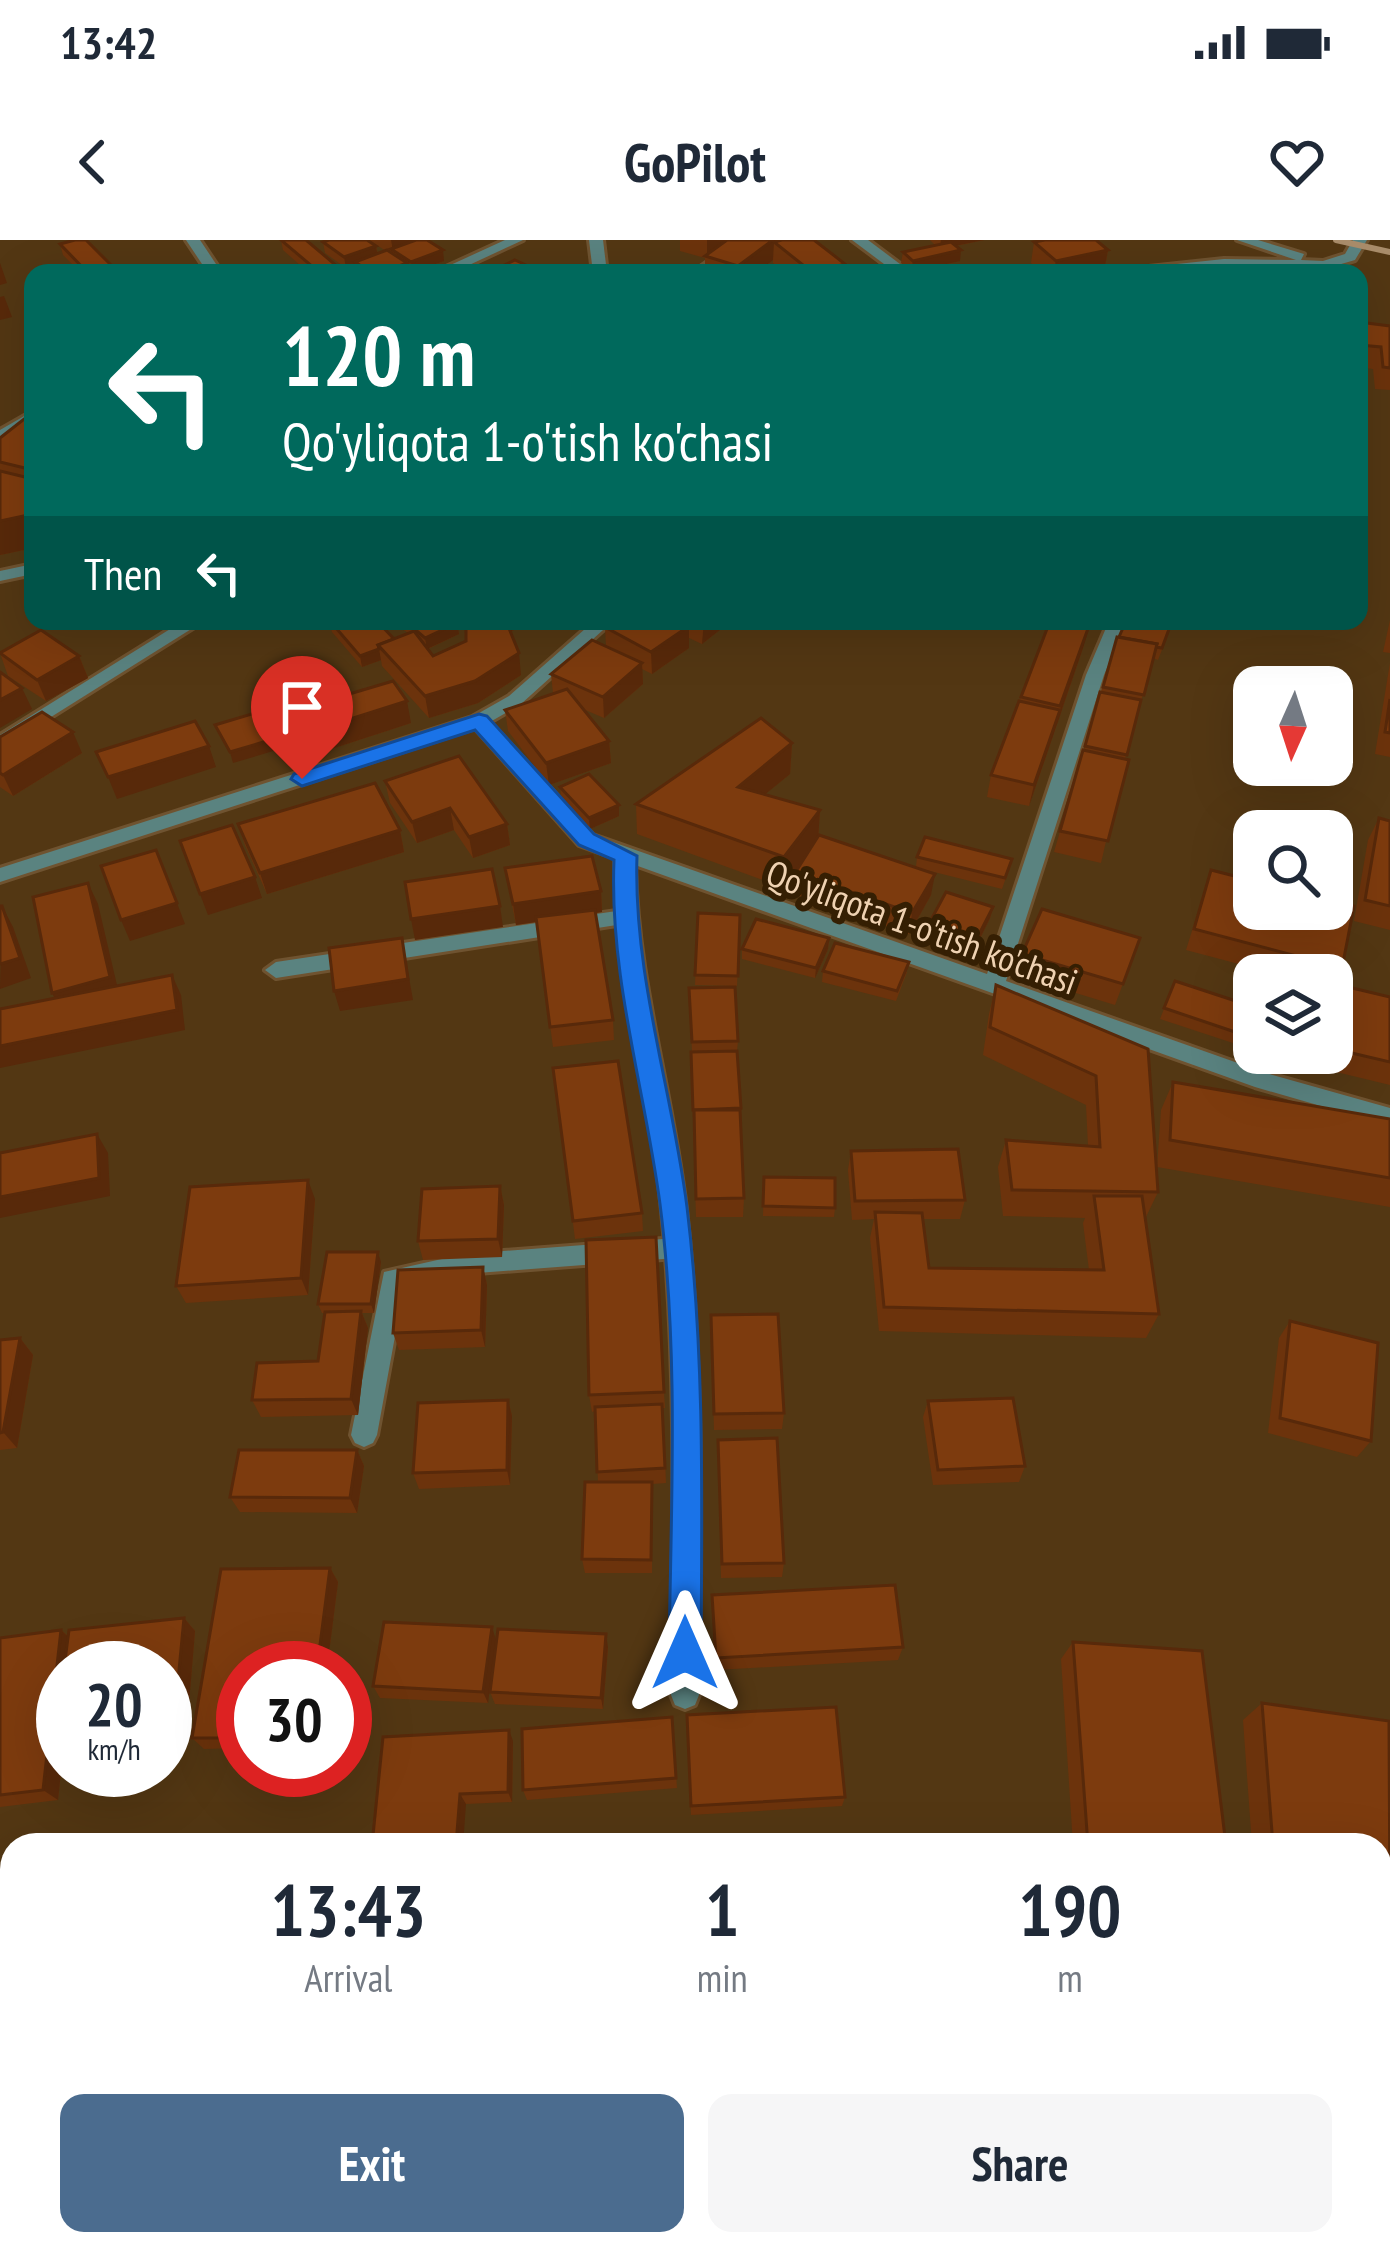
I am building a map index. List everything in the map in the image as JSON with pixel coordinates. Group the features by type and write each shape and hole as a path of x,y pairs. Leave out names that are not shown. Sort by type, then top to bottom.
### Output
{"street":[{"path":"461,264 516,240"},
{"path":"712,264 747,240"},
{"path":"859,240 892,264"},
{"path":"1244,240 1318,264"},
{"path":"1330,264 1350,257 1360,240"},
{"path":"1215,264 1257,264"},
{"path":"0,742 180,630"},
{"path":"0,875 479,721 515,700 594,630"},
{"path":"993,988 1095,675 1114,630"},
{"name":"Qo'yliqota 1-o'tish ko'chasi","path":"479,721 586,840 1262,1082 1390,1117"},
{"path":"626,856 623,916 674,1207 687,1406 685,1695"},
{"path":"276,970 623,916"},
{"path":"364,1435 393,1279 464,1264 676,1248"}],"building":[{"path":"86,240 110,264 79,264 60,244"},
{"path":"281,240 306,240 334,264 309,264"},
{"path":"367,240 376,246 344,257 323,242"},
{"path":"427,240 443,250 411,262 391,249"},
{"path":"727,240 773,240 741,264 705,256"},
{"path":"814,240 845,264 802,264 774,242"},
{"path":"1096,240 1108,250 1056,261 1034,242"},
{"path":"951,242 961,250 913,261 903,252"},
{"path":"387,250 407,263 358,264 355,262"},
{"path":"1368,323 1390,326 1390,368 1383,367 1381,347 1368,346"},
{"path":"24,419 24,468 0,462 0,438"},
{"path":"0,471 24,477 24,516 0,521"},
{"path":"41,630 79,656 37,680 0,653"},
{"path":"338,630 386,630 394,639 378,645 379,649 360,656"},
{"path":"416,630 442,630 425,638"},
{"path":"466,630 510,630 519,653 475,681 425,696 378,645 414,631 433,656 466,641"},
{"path":"611,630 683,630 651,652"},
{"path":"1047,630 1087,630 1060,706 1021,697"},
{"path":"1122,630 1169,630 1162,648 1119,637"},
{"path":"1117,637 1157,644 1144,695 1103,687"},
{"path":"592,640 642,663 603,697 551,674"},
{"path":"0,672 22,688 0,700"},
{"path":"393,681 407,701 322,728 309,706"},
{"path":"567,689 609,741 546,763 505,710"},
{"path":"1100,692 1141,700 1127,755 1085,746"},
{"path":"1019,701 1060,710 1034,785 991,775"},
{"path":"282,705 297,732 230,752 215,725"},
{"path":"42,712 73,732 3,775 0,737"},
{"path":"761,718 792,743 738,787 820,810 784,857 636,804"},
{"path":"195,721 209,746 108,777 96,752"},
{"path":"1083,750 1129,760 1108,841 1060,831"},
{"path":"459,756 507,824 469,837 450,808 412,822 385,781"},
{"path":"589,774 619,805 589,818 560,787"},
{"path":"375,783 400,830 260,873 238,824"},
{"path":"1379,818 1390,821 1390,906 1365,900"},
{"path":"232,825 255,877 200,894 180,841"},
{"path":"819,835 935,874 912,913 795,873"},
{"path":"925,837 1012,859 1005,878 917,857"},
{"path":"156,850 177,903 121,920 101,866"},
{"path":"592,856 601,891 513,904 505,868"},
{"path":"492,869 500,906 411,919 405,882"},
{"path":"1211,870 1233,876 1233,930 1349,930 1345,954 1289,954 1194,929"},
{"path":"88,883 110,977 52,993 33,897"},
{"path":"946,892 993,907 973,946 925,931"},
{"path":"0,906 20,958 0,964"},
{"path":"1042,909 1140,938 1123,984 1022,954"},
{"path":"595,910 613,1020 550,1027 536,917"},
{"path":"698,913 740,915 738,976 695,975"},
{"path":"756,919 829,938 816,968 742,949"},
{"path":"402,938 408,979 334,991 329,948"},
{"path":"835,943 909,962 897,991 823,971"},
{"path":"172,975 177,1010 0,1046 0,1009"},
{"path":"1175,981 1233,1000 1233,1031 1164,1008"},
{"path":"996,985 1148,1049 1158,1192 1012,1190 1006,1140 1100,1147 1096,1076 990,1027"},
{"path":"735,987 738,1041 692,1042 689,988"},
{"path":"1353,988 1390,997 1390,1062 1353,1053"},
{"path":"737,1051 741,1108 693,1110 691,1052"},
{"path":"618,1061 642,1213 573,1221 553,1068"},
{"path":"1173,1082 1390,1119 1390,1178 1170,1140"},
{"path":"694,1110 740,1110 744,1198 696,1199"},
{"path":"97,1134 99,1178 0,1197 0,1153"},
{"path":"958,1149 965,1200 855,1201 851,1151"},
{"path":"764,1177 835,1178 835,1208 763,1206"},
{"path":"308,1180 301,1278 176,1286 190,1187"},
{"path":"500,1186 498,1239 418,1241 422,1189"},
{"path":"1094,1196 1142,1196 1159,1314 884,1307 875,1212 922,1213 929,1268 1104,1270"},
{"path":"656,1237 664,1392 589,1395 586,1240"},
{"path":"327,1252 378,1252 371,1304 318,1304"},
{"path":"483,1267 481,1330 393,1333 398,1270"},
{"path":"361,1311 351,1399 252,1400 257,1363 318,1361 325,1312"},
{"path":"778,1314 784,1413 714,1414 711,1315"},
{"path":"1290,1321 1378,1343 1371,1441 1280,1418"},
{"path":"20,1338 3,1432 0,1433 0,1340"},
{"path":"1013,1398 1025,1466 938,1470 928,1401"},
{"path":"508,1400 507,1470 413,1473 418,1403"},
{"path":"662,1404 665,1468 597,1472 595,1407"},
{"path":"777,1438 784,1563 722,1564 718,1440"},
{"path":"239,1450 357,1450 350,1498 230,1497"},
{"path":"585,1482 652,1482 651,1560 582,1559"},
{"path":"330,1568 321,1641 216,1641 216,1738 192,1738 221,1569"},
{"path":"895,1585 903,1647 716,1658 712,1595"},
{"path":"184,1618 182,1641 68,1641 69,1630"},
{"path":"384,1622 492,1627 483,1692 373,1686"},
{"path":"498,1629 606,1634 601,1698 490,1692"},
{"path":"61,1630 60,1641 36,1641 36,1791 0,1795 0,1638"},
{"path":"1073,1642 1202,1651 1225,1833 1087,1833"},
{"path":"1262,1703 1389,1721 1390,1833 1272,1833"},
{"path":"836,1707 845,1797 691,1806 687,1715"},
{"path":"672,1717 676,1778 523,1790 522,1729"},
{"path":"509,1730 508,1792 460,1794 457,1833 373,1833 383,1737"}],"railway":[{"path":"1336,240 1390,252"}],"route":[{"path":"302,779 479,721 586,840 626,856 623,916 674,1207 687,1406 685,1653"}]}
